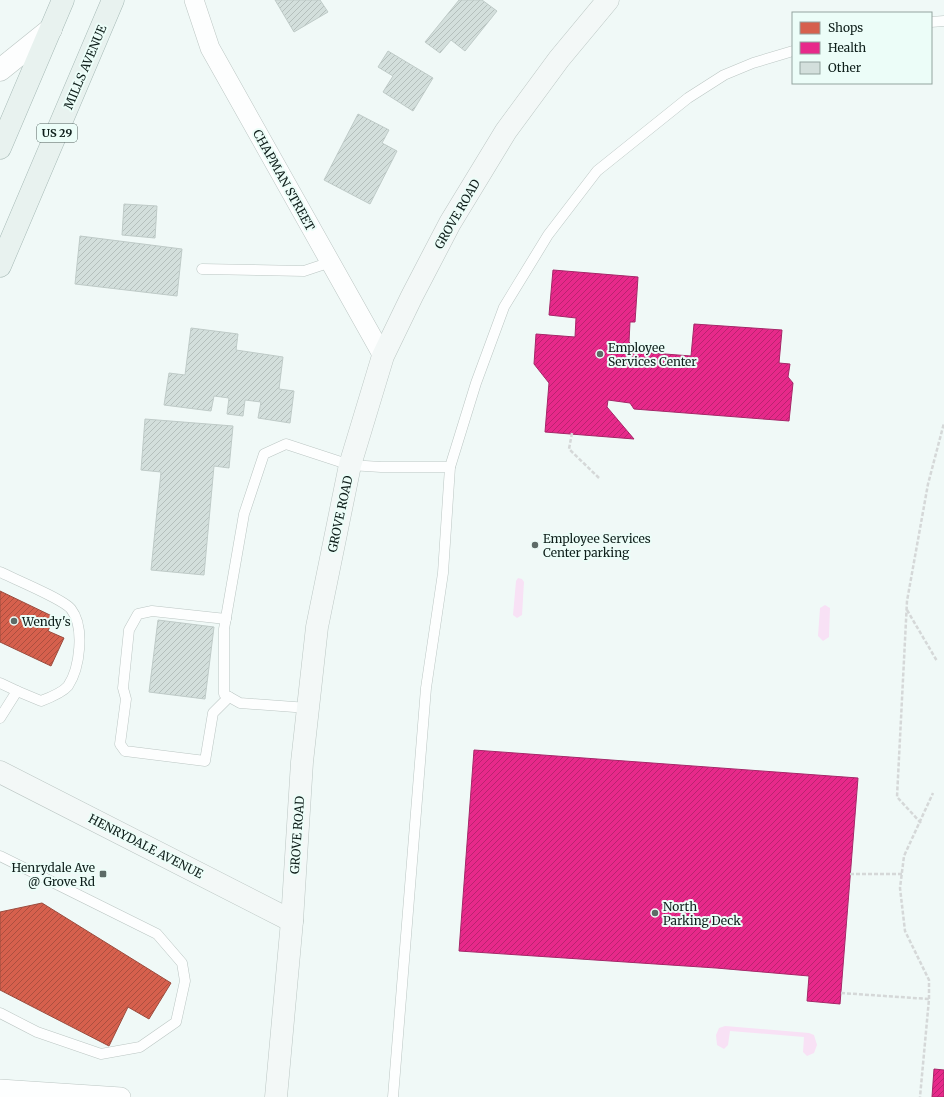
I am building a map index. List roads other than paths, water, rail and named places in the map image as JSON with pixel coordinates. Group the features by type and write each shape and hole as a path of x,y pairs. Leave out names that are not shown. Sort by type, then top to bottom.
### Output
{"main road":[{"path":"0,148 63,0"},
{"name":"MILLS AVENUE","path":"0,266 113,0"},
{"name":"GROVE ROAD","path":"276,1097 292,921 301,770 317,627 350,465 383,356 450,223 506,131 559,59 608,0"},
{"name":"HENRYDALE AVENUE","path":"0,772 292,921"}],"street":[{"name":"CHAPMAN STREET","path":"196,7 210,48 383,356"},
{"path":"0,70 51,29"},
{"path":"0,1089 121,1097"}],"lane":[{"path":"932,22 944,21"},
{"path":"393,1097 426,688 443,573 450,467 476,383 504,307 548,235 597,171 688,98 724,75 752,63 792,51"},
{"path":"202,269 304,271 331,262"},
{"path":"308,708 240,704 224,694 224,629 244,514 264,454 286,444 350,465 381,467 450,467"},
{"path":"0,572 51,596 71,609 78,626 81,645 67,686 52,697 41,701 0,683"},
{"path":"226,619 152,611 138,614 129,630 123,688 126,699 120,744 125,751 205,761 213,713 229,697"},
{"path":"0,718 17,691"},
{"path":"0,856 157,934 182,963 185,981 176,1022 140,1047 101,1054 37,1032 0,1013"}],"place":[{"name":"Employee Services Center","path":"600,354"},
{"name":"Employee Services Center parking","path":"535,545"},
{"name":"Wendy's","path":"14,621"},
{"name":"Henrydale Ave @ Grove Rd","path":"103,874"},
{"name":"North Parking Deck","path":"655,913"}]}
